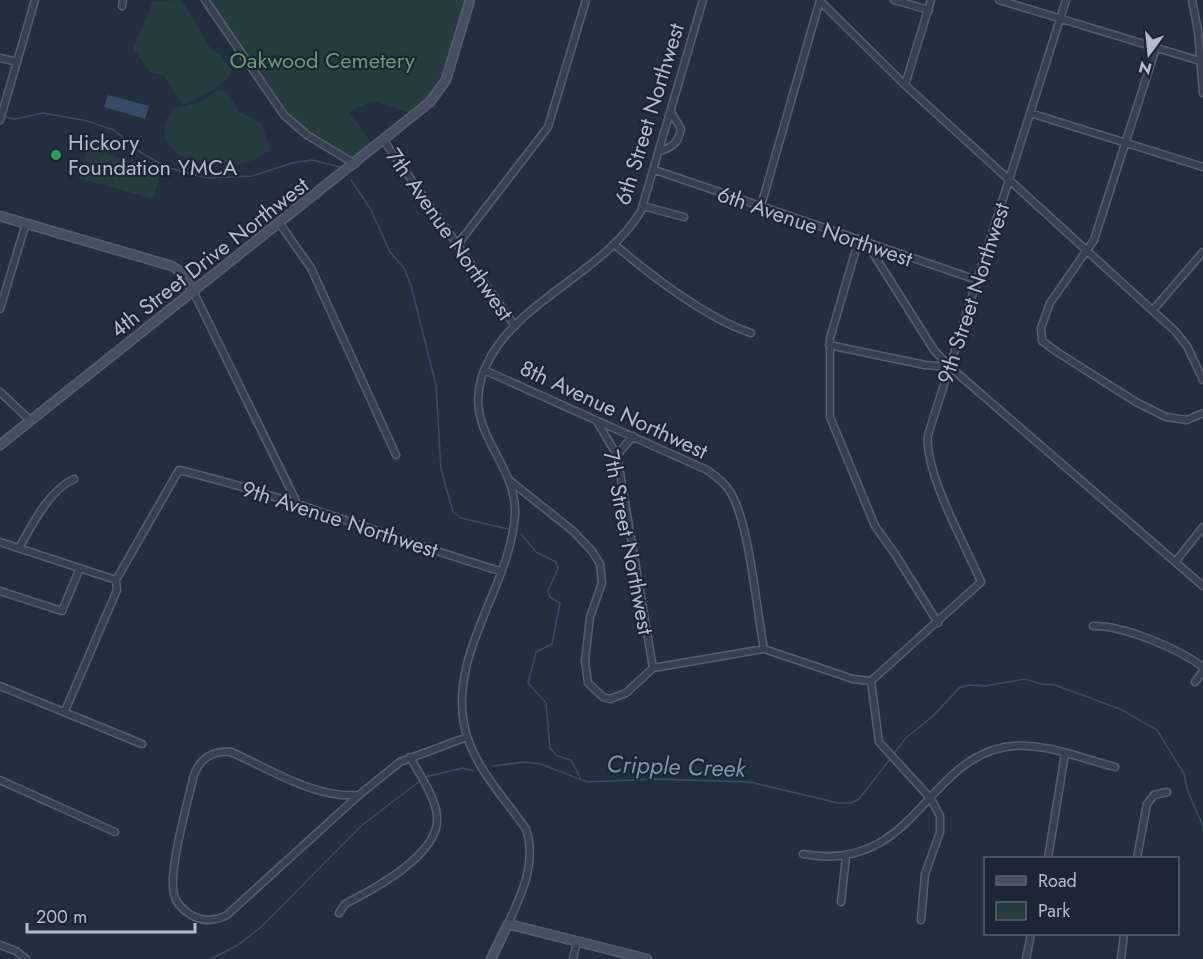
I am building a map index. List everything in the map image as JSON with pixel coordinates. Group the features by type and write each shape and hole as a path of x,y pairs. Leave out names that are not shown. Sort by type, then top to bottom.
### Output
{"main road":[{"name":"4th Street Drive Northwest","path":"0,445 356,164 438,94 446,80 470,0"},
{"path":"0,216 172,266 181,272 194,293"},
{"path":"508,924 647,959"},
{"name":"6th Street Northwest","path":"491,959 508,924"}],"street":[{"path":"0,120 35,0"},
{"path":"205,0 284,115 322,145 356,164"},
{"path":"458,244 548,127 586,0"},
{"name":"6th Street Northwest","path":"508,924 528,873 530,842 526,829 476,757 467,737 462,705 464,676 500,571 514,518 514,501 509,480 489,444 481,421 479,397 484,370 497,346 515,326 614,244 630,228 643,206 655,170 703,0"},
{"path":"762,206 820,0 905,85 1181,337 1203,380"},
{"path":"894,0 928,10"},
{"path":"905,85 932,0"},
{"path":"999,0 1200,61"},
{"name":"9th Street Northwest","path":"938,623 981,582 935,477 928,452 928,435 1066,0"},
{"path":"1192,0 1203,93"},
{"path":"1156,48 1088,251 1050,303 1041,328 1042,341 1160,415 1187,420 1203,413"},
{"path":"0,58 17,62"},
{"path":"660,151 671,148 679,138 681,129 671,112"},
{"path":"1030,113 1203,167"},
{"name":"7th Avenue Northwest","path":"384,141 515,326"},
{"name":"6th Avenue Northwest","path":"655,170 977,280"},
{"path":"643,206 684,217"},
{"path":"0,309 26,224"},
{"path":"280,224 311,268 396,455"},
{"path":"509,480 566,524 597,557 602,569 602,583 588,628 586,676 592,689 603,697 610,699 635,687 653,668 764,649 853,680 871,681 938,623 875,526 838,441 830,413 829,345 859,239 871,250 934,350 950,367 1203,586"},
{"path":"614,244 663,283 728,323 751,333"},
{"path":"1153,310 1203,252"},
{"path":"194,293 297,504"},
{"path":"829,345 925,365 950,367"},
{"name":"8th Avenue Northwest","path":"484,370 707,471 726,486 733,497 743,526 764,649"},
{"path":"0,392 31,421"},
{"name":"7th Street Northwest","path":"596,420 608,437 616,455 653,668"},
{"path":"616,455 624,443 633,436"},
{"name":"9th Avenue Northwest","path":"116,580 179,470 297,504 500,571"},
{"path":"19,548 55,494 63,484 74,479"},
{"path":"1176,561 1203,527"},
{"path":"0,542 116,580 117,590 65,711"},
{"path":"0,591 62,611 80,568"},
{"path":"1093,626 1105,626 1128,633 1178,653 1203,669 1195,682"},
{"path":"871,681 879,742 930,798 940,816 941,826 925,874 921,920"},
{"path":"0,686 142,744"},
{"path":"359,795 327,794 231,752 217,752 208,756 198,766 194,775 173,878 176,900 184,910 204,920 227,915 359,795 410,757 467,737"},
{"path":"803,854 846,857 867,850 886,839 966,766 994,750 1023,746 1116,767"},
{"path":"1048,857 1065,754"},
{"path":"339,913 345,904 418,857 434,836 437,821 436,809 410,757"},
{"path":"0,780 115,832"},
{"path":"1137,857 1147,804 1154,795 1167,792"},
{"path":"841,902 846,857"},
{"path":"1026,959 1031,935"},
{"path":"1121,959 1124,935"},
{"path":"573,959 577,942"},
{"path":"0,945 26,959"}],"green space":[{"path":"182,0 210,48 221,56 232,71 218,87 183,105 164,75 150,72 133,49 153,1"},
{"name":"Oakwood Cemetery","path":"209,0 466,0 446,68 433,93 410,113 372,101 349,112 372,144 353,159 305,129 287,111"},
{"path":"219,90 228,92 239,112 261,123 271,150 250,161 219,165 202,163 174,151 166,140 165,126 172,109 201,102"},
{"path":"87,148 161,170 153,199 79,178"}],"water":[{"path":"108,95 149,106 145,119 104,107"}],"waterway":[{"name":"Cripple Creek","path":"7,117 15,119 43,113 87,121 114,130 140,152 166,167 207,178 252,176 292,163 312,160 340,167"},
{"name":"Cripple Creek","path":"351,180 370,208 390,252 404,268 411,285 436,385 441,469 453,512 461,518 508,529"},
{"name":"Cripple Creek","path":"521,534 536,552 556,562 558,568 548,591 550,597 560,603 552,644 536,652 528,683 546,703 550,748 557,756 571,760 581,779"},
{"name":"Cripple Creek","path":"893,755 906,738 934,715 959,688 1025,679 1055,685 1120,709 1157,730 1184,774 1187,789 1203,826"},
{"name":"Cripple Creek","path":"493,766 525,762 541,764 587,782 655,779 750,782 838,803 851,803 859,799 890,759"},
{"path":"425,777 463,768 473,771"},
{"path":"211,959 238,945 261,927 361,826 421,780"}],"place":[{"name":"Hickory Foundation YMCA","path":"56,155"}]}
